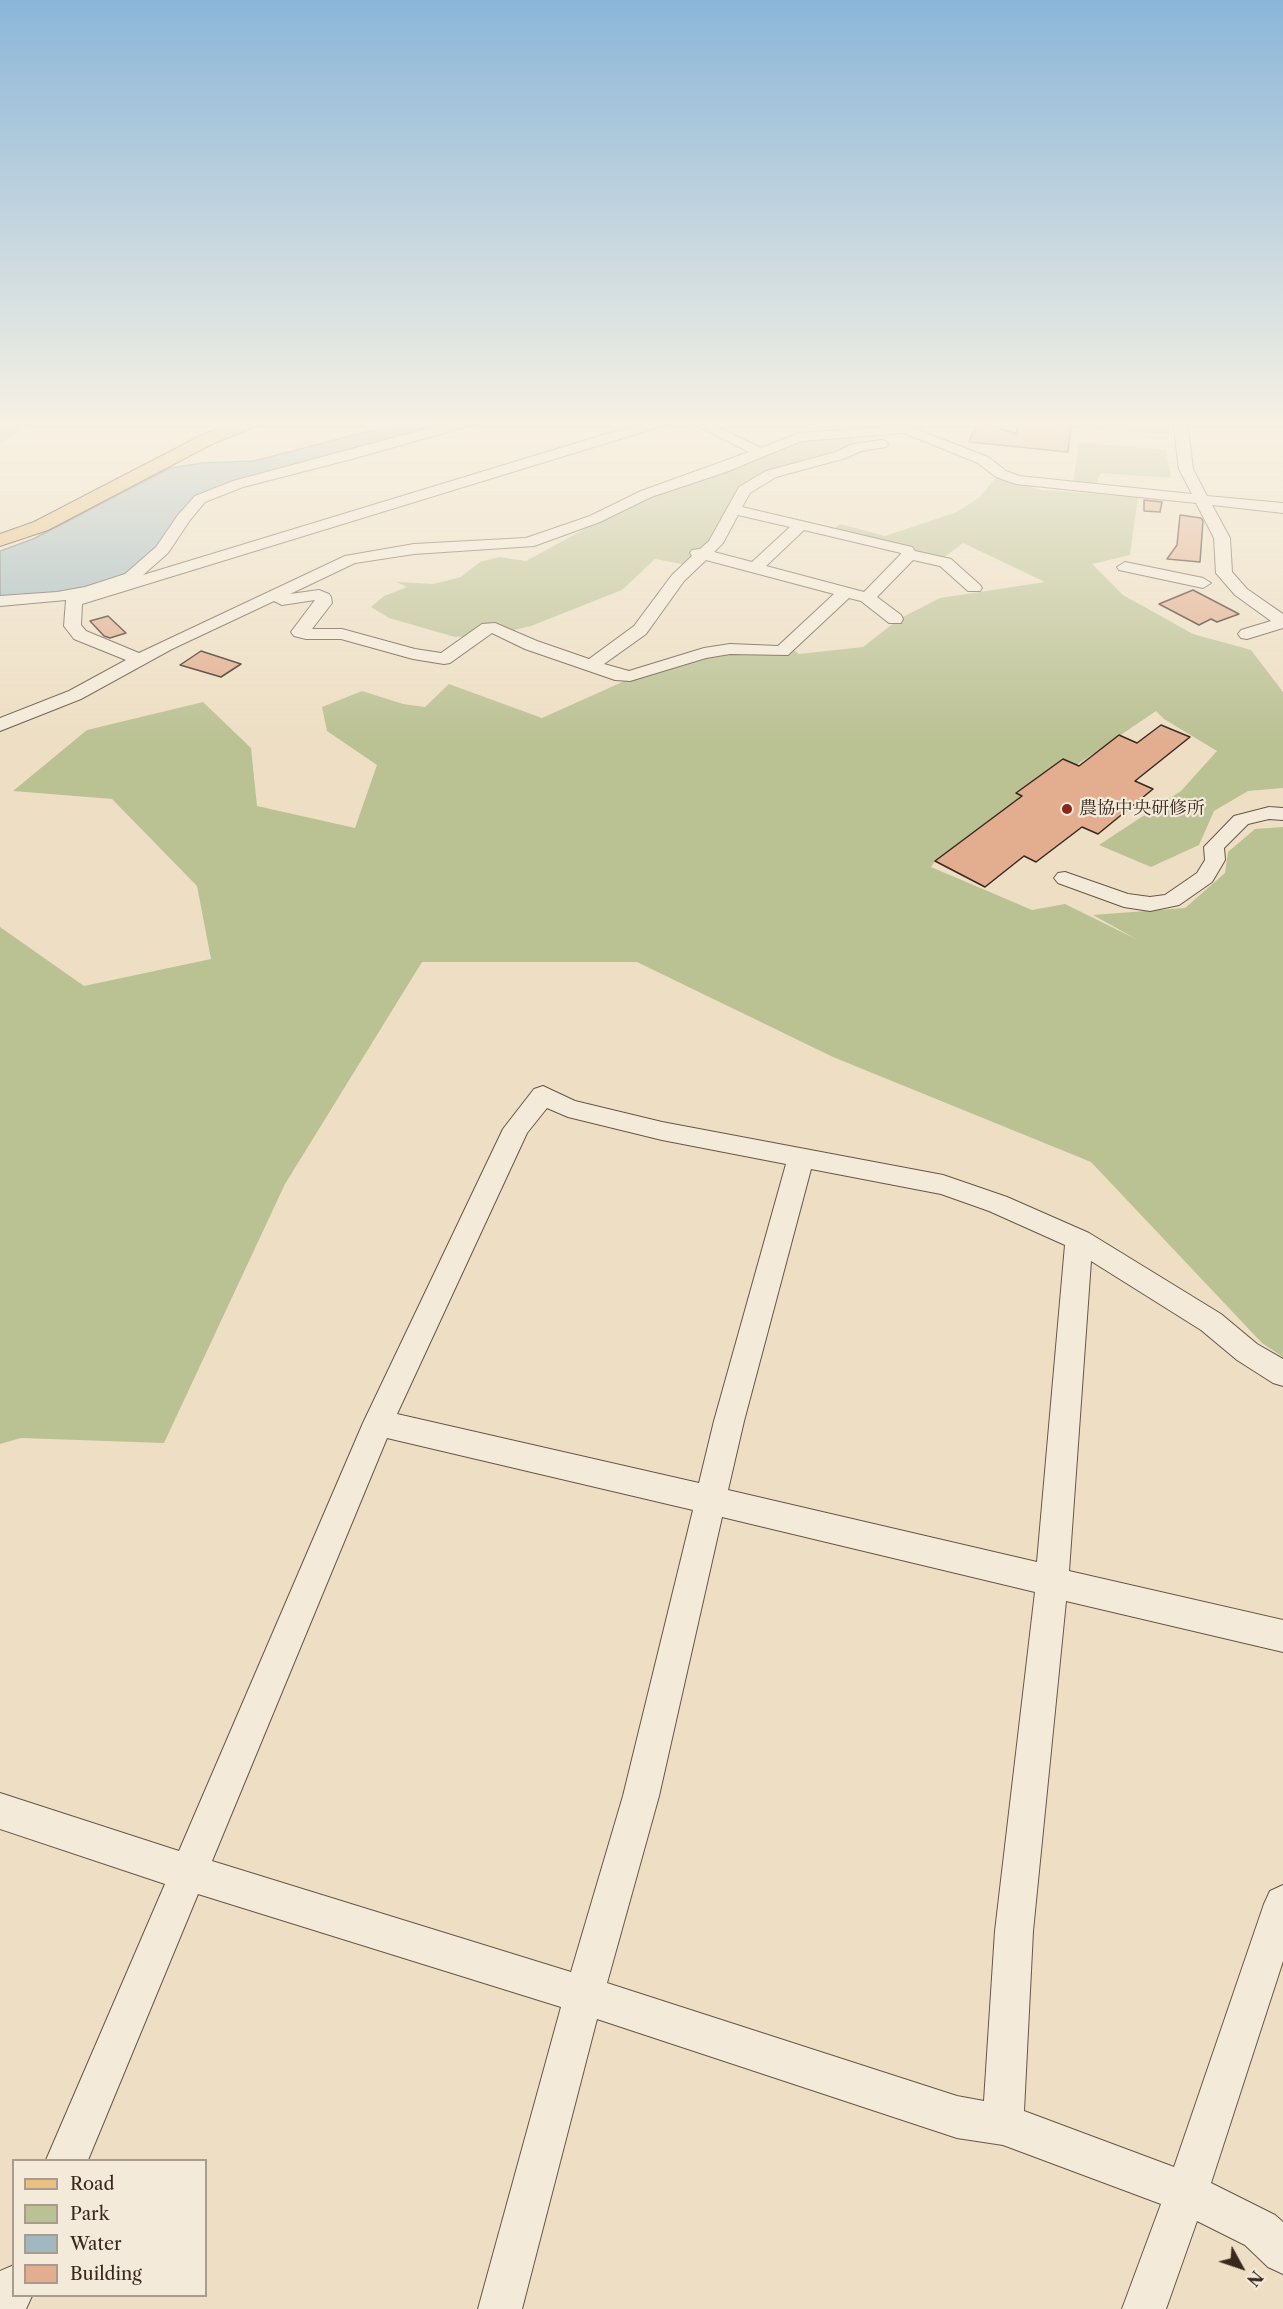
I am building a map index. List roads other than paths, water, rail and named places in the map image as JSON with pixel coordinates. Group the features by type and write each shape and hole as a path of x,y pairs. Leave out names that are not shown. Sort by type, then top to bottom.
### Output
{"main road":[{"path":"0,540 36,528"}],"street":[{"path":"0,601 77,593 131,577 162,550 179,528"},
{"path":"140,659 80,635 72,626 74,601 314,528"},
{"path":"0,726 75,694 166,645 337,565 364,555 414,549 511,545 536,541 572,528"},
{"path":"592,665 640,630 678,579 701,553 715,543 723,528"},
{"path":"755,568 798,528"},
{"path":"813,528 906,550 910,554 945,562 974,588"},
{"path":"1217,528 1222,538 1224,573 1231,583 1283,623"},
{"path":"701,553 867,598 895,620"},
{"path":"867,598 910,554"},
{"path":"1125,567 1203,584 1231,583"},
{"path":"1177,593 1203,584"},
{"path":"258,603 319,595 323,597 324,603 300,632 318,635 342,634 436,659 448,657 488,628 495,628 531,645 621,676 630,676 704,653 730,649 782,651 846,592"},
{"path":"1247,634 1283,623"},
{"path":"166,645 190,655"},
{"path":"1065,878 1124,900 1150,904 1171,900 1205,877 1215,860 1214,847 1241,820 1269,813 1283,814"},
{"path":"67,2159 378,1423 516,1129 543,1095 568,1108 662,1131 943,1185 998,1204 1079,1240 1211,1322 1247,1352 1283,1374"},
{"path":"500,2309 584,1995 641,1796 748,1346 801,1157"},
{"path":"1003,2124 1014,1931 1052,1582 1079,1240"},
{"path":"378,1423 958,1557 1052,1582 1283,1636"},
{"path":"0,1811 189,1873 584,1995 957,2117 1003,2124 1186,2193 1260,2230 1283,2252"},
{"path":"1144,2309 1186,2193 1283,1905"},
{"path":"3,2309 12,2290"}],"water":[{"path":"55,528 175,528 169,541 133,572 85,590 0,599 0,551 33,539"}],"place":[{"name":"農協中央研修所","path":"1067,809"}]}
